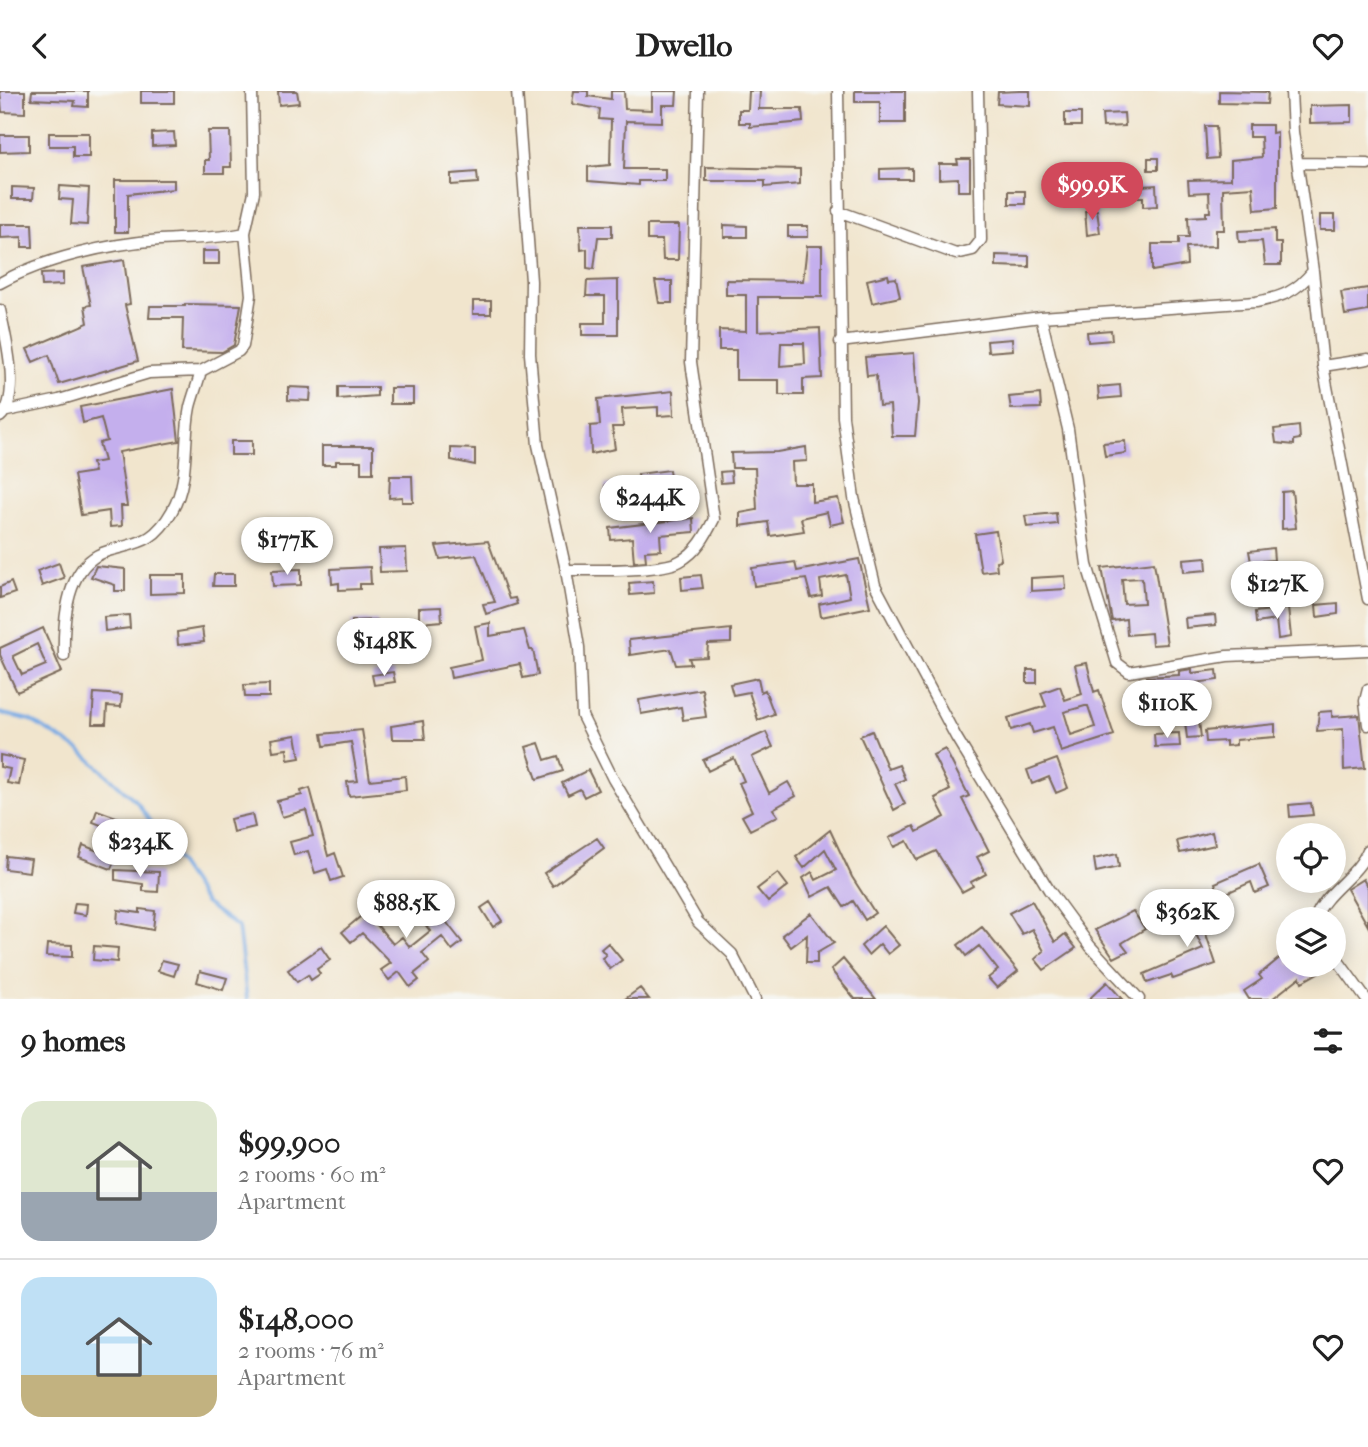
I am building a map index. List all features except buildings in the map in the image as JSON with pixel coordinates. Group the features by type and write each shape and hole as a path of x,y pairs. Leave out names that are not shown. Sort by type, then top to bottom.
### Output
{"street":[{"path":"3,414 149,373 201,371 243,346 251,295 245,233 254,192 252,91"},
{"path":"517,91 531,281 530,354 538,445 566,569 579,647 582,716 613,779 698,922 732,954 755,999"},
{"path":"566,569 628,569 680,562 701,542 714,519 691,362 698,91"},
{"path":"838,91 842,417 854,499 875,585 956,737 1049,890 1090,946 1139,999"},
{"path":"838,211 956,254 973,250 982,240 978,91"},
{"path":"1291,91 1305,230 1313,271 1323,366 1365,568 1368,599"},
{"path":"1298,163 1368,164"},
{"path":"0,283 26,269 50,261 138,243 245,233"},
{"path":"840,342 1041,317 1282,297 1299,289 1313,271"},
{"path":"0,310 11,393 3,414"},
{"path":"1041,317 1068,429 1087,565 1117,663 1129,672 1227,656 1368,650"},
{"path":"1323,366 1368,359"},
{"path":"64,656 63,621 73,586 88,563 105,552 137,546 162,528 174,508 183,482 190,407 201,371"},
{"path":"1368,689 1365,701 1368,725"},
{"path":"1321,907 1364,861 1368,850"},
{"path":"1346,972 1366,999"}],"waterway":[{"path":"0,713 30,720 81,751 137,802 205,903 238,927 247,999"}]}
